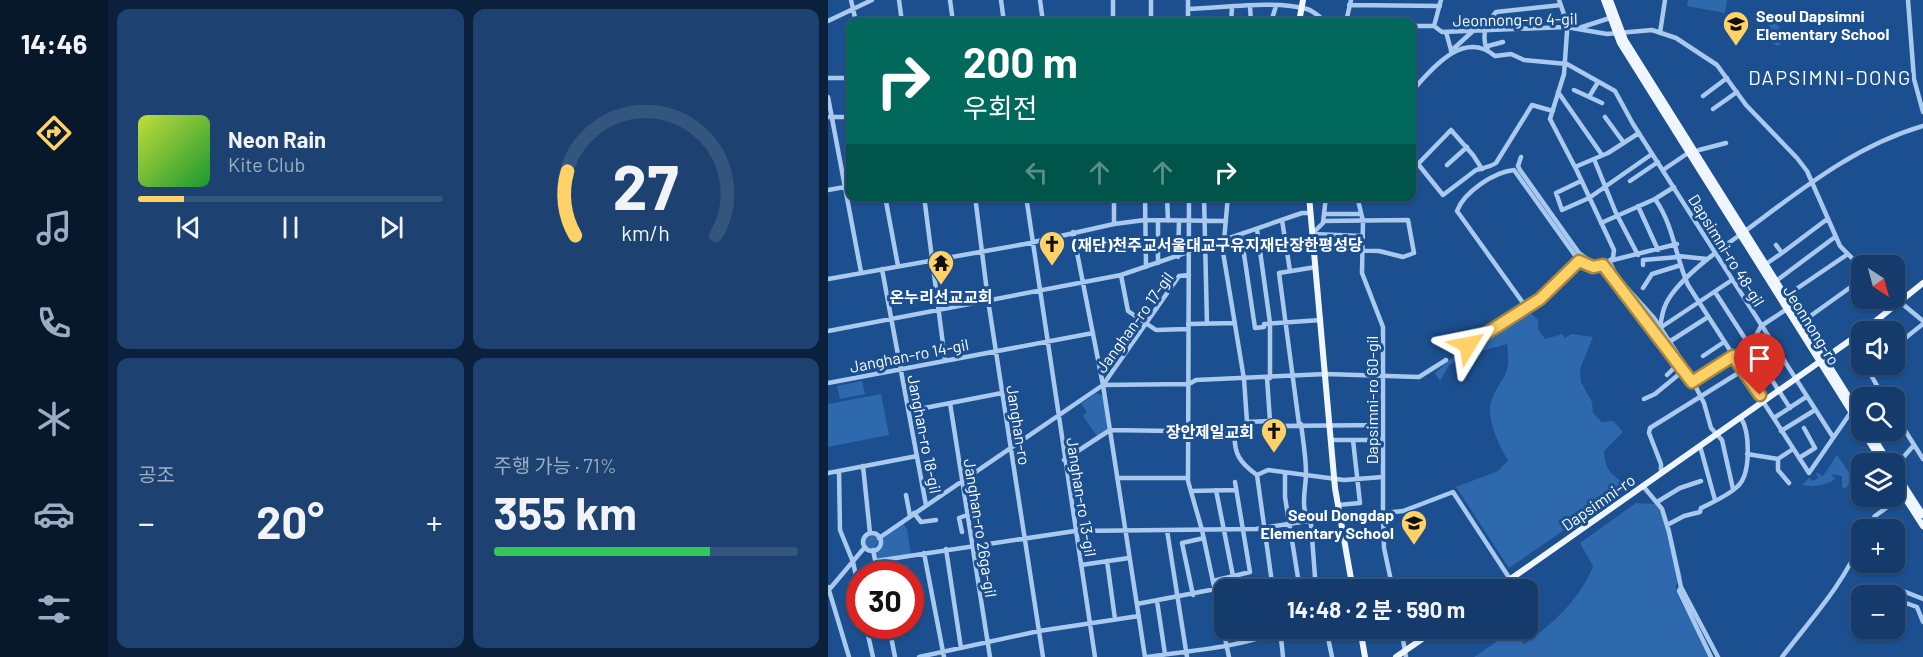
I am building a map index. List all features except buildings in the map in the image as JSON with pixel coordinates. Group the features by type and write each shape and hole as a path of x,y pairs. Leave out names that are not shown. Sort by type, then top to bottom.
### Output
{"main road":[{"path":"1300,18 1303,0"},
{"name":"Jeonnong-ro","path":"1604,0 1610,18 1787,309 1851,407"},
{"name":"Jeonnong-ro","path":"1610,0 1619,32"},
{"path":"1309,201 1334,478 1351,579"},
{"name":"Jeonnong-ro","path":"1741,233 1766,264 1802,322 1822,361"},
{"name":"Dapsimni-ro","path":"1905,298 1923,284"},
{"name":"Dapsimni-ro","path":"1876,321 1891,309"},
{"name":"Dapsimni-ro","path":"1510,579 1851,340"},
{"path":"1906,494 1923,515"},
{"path":"1906,494 1923,526"},
{"path":"1361,639 1365,657"},
{"path":"1396,657 1406,654 1424,639"}],"street":[{"path":"850,0 855,9 856,18"},
{"path":"828,21 872,0"},
{"path":"899,0 901,18"},
{"path":"950,0 952,18"},
{"path":"1001,0 1003,18"},
{"path":"1040,0 1042,18"},
{"path":"1113,0 1113,18"},
{"path":"1151,0 1151,18"},
{"path":"1188,0 1188,18"},
{"path":"1660,33 1665,0"},
{"path":"1908,0 1914,79 1923,112"},
{"path":"1487,50 1484,30 1496,12 1560,2 1566,27 1564,65 1550,119 1614,250 1613,258 1600,266 1579,261 1514,170 1503,171 1460,202 1457,211 1477,236 1484,251 1521,304 1527,307"},
{"path":"1347,18 1350,3 1441,3 1434,26"},
{"path":"1188,9 1276,6 1310,9 1321,18"},
{"path":"1272,18 1276,6"},
{"path":"1250,7 1251,18"},
{"path":"1231,18 1232,8"},
{"path":"1577,28 1610,18"},
{"name":"Jeonnong-ro 4-gil","path":"1416,26 1434,26 1442,32 1566,27 1619,32 1642,29 1676,38 1717,65 1746,105 1797,158 1835,237 1851,257"},
{"path":"1416,87 1473,31"},
{"path":"1446,32 1451,51"},
{"path":"1487,50 1488,46 1503,42"},
{"path":"1451,51 1471,48 1487,50"},
{"name":"Dapsimni-ro 48-gil","path":"1487,50 1495,56 1511,54 1524,60 1567,64 1615,91 1652,154 1796,380"},
{"path":"828,78 846,78"},
{"path":"1703,96 1727,78"},
{"path":"1589,97 1598,82"},
{"path":"1574,90 1602,103"},
{"path":"1558,92 1602,155"},
{"path":"1713,109 1737,92"},
{"path":"828,97 830,117 846,179"},
{"path":"1482,169 1467,147 1451,130 1418,164 1443,195 1482,169 1496,163 1532,105 1553,111"},
{"path":"830,117 846,117"},
{"path":"1605,117 1624,143"},
{"path":"1660,328 1665,304 1714,252 1810,181 1851,155 1900,132 1923,126"},
{"path":"1575,167 1602,155 1639,133"},
{"path":"1663,170 1693,151 1726,143"},
{"path":"1447,165 1467,147"},
{"path":"1581,181 1556,193 1562,210 1589,198 1652,154"},
{"path":"1521,157 1518,166 1520,170 1579,253 1600,266 1642,314 1677,365 1692,382 1702,398 1711,428 1722,440 1733,489"},
{"path":"1594,159 1638,255"},
{"path":"1630,181 1658,162"},
{"path":"828,190 846,187"},
{"path":"1601,223 1655,199 1674,187"},
{"path":"1655,199 1677,244 1678,257 1686,281 1809,473 1851,413"},
{"path":"850,201 861,272"},
{"path":"886,201 898,266"},
{"path":"925,201 945,360"},
{"name":"Janghan-ro","path":"976,201 995,350 1043,657"},
{"name":"Janghan-ro 13-gil","path":"1027,201 1038,292 1095,657"},
{"path":"1114,201 1114,224"},
{"path":"1145,201 1146,267"},
{"path":"1167,201 1168,221"},
{"path":"1189,201 1188,478 1214,586"},
{"path":"1204,201 1207,324"},
{"path":"1228,201 1223,252 1244,379 1247,422"},
{"path":"1312,234 1323,221 1325,201"},
{"name":"Dapsimni-ro 60-gil","path":"1357,201 1363,221 1362,273 1383,327 1384,548 1391,579"},
{"path":"1638,206 1658,250"},
{"path":"828,331 1121,275 1189,254 1282,220 1310,213"},
{"path":"1324,214 1361,214"},
{"path":"828,279 982,252 1114,224 1145,220 1226,221"},
{"path":"1282,220 1290,271"},
{"path":"1314,249 1362,250 1403,257 1414,254 1408,220 1323,221"},
{"path":"1766,264 1826,220"},
{"path":"1158,221 1158,263"},
{"path":"1178,257 1179,221"},
{"path":"1257,229 1270,323 1270,421 1275,426 1383,425"},
{"path":"1073,232 1103,385 1146,657 1187,654 1254,639"},
{"path":"1241,234 1255,328 1270,323 1321,320"},
{"path":"1312,234 1363,236"},
{"name":"Jeonnong-ro","path":"1776,281 1835,237"},
{"path":"1609,261 1677,244"},
{"path":"1776,245 1782,253"},
{"name":"Jeonnong-ro","path":"1786,296 1848,254"},
{"path":"1643,265 1643,260 1678,257 1707,259"},
{"path":"1468,345 1540,299 1579,261"},
{"path":"1609,261 1617,277 1660,328 1683,371"},
{"path":"1642,288 1652,274 1681,265"},
{"path":"1315,579 1308,521 1304,509 1306,476 1300,424 1291,376 1279,273 1316,267"},
{"name":"Janghan-ro 18-gil","path":"882,269 926,505"},
{"path":"1121,275 1128,311 1156,330 1235,323"},
{"name":"Janghan-ro 17-gil","path":"1010,447 1103,385 1179,276 1189,275"},
{"path":"1660,328 1732,280"},
{"name":"Jeonnong-ro","path":"1802,322 1851,287"},
{"path":"1715,292 1790,408"},
{"path":"1905,305 1923,323 1905,338"},
{"path":"1661,473 1661,464 1651,440 1650,428 1702,398 1740,372 1761,326 1787,309"},
{"path":"1669,342 1708,317"},
{"path":"995,350 1093,333"},
{"path":"1703,356 1724,342"},
{"name":"Janghan-ro 14-gil","path":"828,383 995,350"},
{"path":"1692,382 1733,356"},
{"path":"1103,385 1189,384 1196,380 1326,374 1419,377 1446,360"},
{"path":"1667,375 1677,365"},
{"path":"1644,399 1655,394 1683,371"},
{"path":"1796,380 1833,437"},
{"path":"909,411 1002,393"},
{"path":"1774,418 1806,397"},
{"name":"Janghan-ro 26ga-gil","path":"950,404 990,657"},
{"path":"1781,431 1815,410"},
{"path":"1667,525 1684,516 1700,513 1701,508 1733,489 1743,479 1749,441 1741,418"},
{"path":"1064,460 1110,430 1235,432 1247,422 1270,421"},
{"path":"1799,458 1815,447 1804,428"},
{"path":"1905,431 1923,459"},
{"path":"1235,432 1234,447 1237,457 1257,475 1272,579"},
{"path":"1338,505 1360,503 1353,440"},
{"path":"1331,441 1383,440"},
{"path":"1905,456 1914,445"},
{"path":"1700,446 1715,500"},
{"name":"Janghan-ro 18-gil","path":"879,538 1010,447"},
{"path":"1747,454 1778,459 1793,449"},
{"path":"828,473 917,456"},
{"path":"1778,459 1778,470 1789,483"},
{"path":"863,466 870,533"},
{"path":"1257,475 1268,470 1334,478 1383,477"},
{"path":"838,471 840,530 853,561"},
{"path":"1285,473 1285,497 1298,579"},
{"path":"1117,478 1188,478"},
{"path":"1657,502 1680,488 1701,481"},
{"path":"1213,581 1250,572 1241,529 1235,482"},
{"path":"1643,486 1657,502 1667,525 1681,587 1718,657"},
{"path":"1216,490 1233,576"},
{"path":"1191,491 1236,490"},
{"path":"873,550 876,561 1075,531 1264,528 1403,511 1453,492 1510,579"},
{"path":"1873,519 1906,494"},
{"path":"906,495 912,515 921,522 936,520"},
{"path":"962,532 959,518 967,515"},
{"path":"1167,530 1187,654"},
{"path":"870,533 879,538 879,546 873,550"},
{"path":"854,561 865,547 864,539 870,533"},
{"path":"1193,595 1182,543 1204,538"},
{"path":"865,547 873,550"},
{"path":"946,549 961,648"},
{"path":"924,553 943,654"},
{"path":"1081,565 1129,558"},
{"path":"1107,561 1115,619"},
{"path":"1782,657 1836,588 1851,564"},
{"path":"846,570 828,589 849,657"},
{"path":"1681,587 1678,591 1681,599 1711,657"},
{"path":"1137,604 1214,590"},
{"path":"1905,591 1923,599"},
{"path":"1157,600 1165,654"},
{"path":"1905,603 1917,607 1923,620"},
{"path":"920,657 1039,632 1138,616"},
{"path":"870,639 873,657"},
{"path":"892,639 895,657"},
{"path":"1225,639 1229,657"},
{"path":"1281,639 1282,657"},
{"path":"1328,639 1332,657"},
{"path":"1403,639 1406,654"}],"shaded area":[{"path":"1688,0 1727,0 1725,13 1687,6"},
{"path":"1775,22 1781,30 1782,43 1778,46 1770,42 1769,23"},
{"path":"1521,304 1538,320 1538,329 1545,339 1562,334 1565,338 1571,334 1593,337 1580,369 1581,382 1592,402 1593,413 1602,422 1613,421 1623,432 1604,451 1610,472 1628,486 1509,568 1456,487 1498,471 1508,460 1494,432 1490,416 1491,402 1507,371 1507,344 1477,352 1449,365 1440,381 1435,373 1453,357 1481,346 1491,339 1496,322"},
{"path":"862,381 865,394 840,399 837,386"},
{"path":"1096,393 1103,396 1109,429 1097,436 1083,416 1087,412 1081,404"},
{"path":"881,394 889,435 828,447 828,404"},
{"path":"1837,455 1851,472 1851,482 1845,489 1842,487 1842,476 1833,474 1832,477 1836,478 1824,484 1802,485 1809,478 1813,481 1818,478 1816,472 1823,476"},
{"path":"1636,503 1655,504 1670,526 1682,577 1676,585 1677,594 1709,657 1474,657 1501,639 1516,641 1521,639 1524,644 1531,639 1538,639 1538,633 1564,610 1588,578 1593,566 1580,543"},
{"path":"903,523 907,529 911,554 876,560 874,550 865,547 863,541 870,533 879,538 875,550 877,550 882,543 882,538"}],"place":[{"name":"Seoul Dapsimni Elementary School","path":"1736,47"},
{"name":"(재단)천주교서울대교구유지재단장한평성당","path":"1052,267"},
{"name":"온누리선교교회","path":"941,286"},
{"name":"장안제일교회","path":"1274,454"},
{"name":"Seoul Dongdap Elementary School","path":"1414,546"}],"district":[{"name":"DAPSIMNI-DONG","path":"1830,77"}],"route":[{"path":"1468,345 1499,323 1540,299 1579,261 1593,267 1603,265 1618,288 1642,314 1682,372 1685,370 1692,382 1733,356 1760,395"}]}
